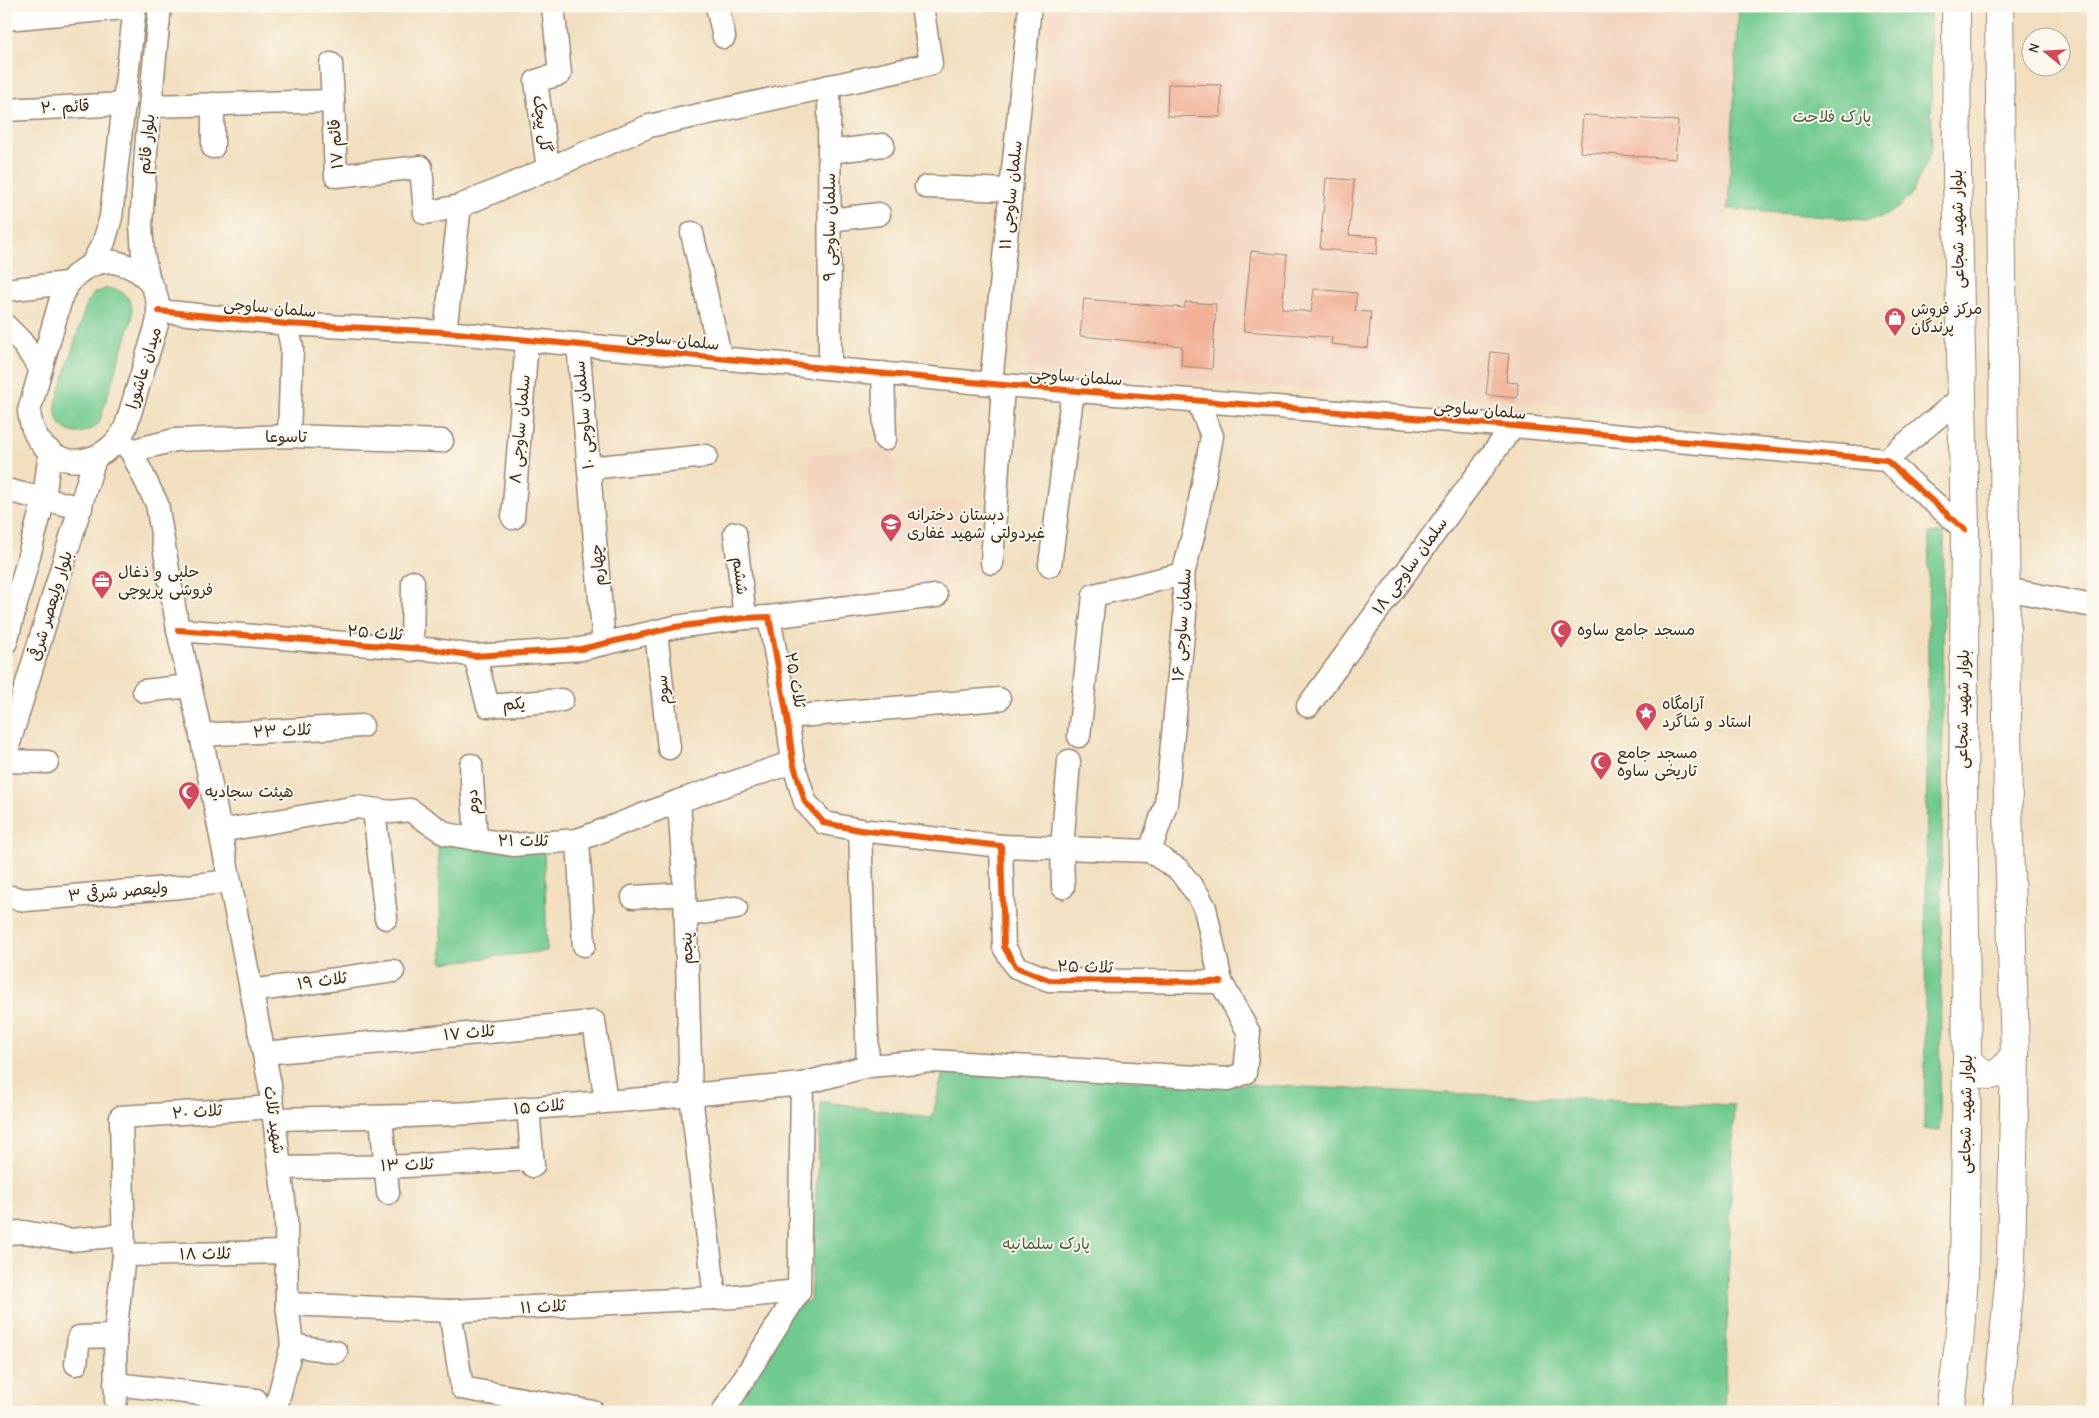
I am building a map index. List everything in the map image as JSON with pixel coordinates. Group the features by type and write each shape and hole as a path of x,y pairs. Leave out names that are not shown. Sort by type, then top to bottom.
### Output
{"main road":[{"name":"بلوار شهید شجاعی","path":"1950,1412 1959,1343 1964,1275 1967,1059 1963,809 1965,530 1956,6"},
{"path":"1997,1412 2011,1261 2015,1053 2008,806 1999,6"},
{"path":"1967,1059 1975,1070 1985,1075 1998,1075 2008,1065 2015,1053"},
{"path":"1966,1106 1975,1097 1988,1093 2001,1096 2014,1108"}],"street":[{"name":"بلوار قائم","path":"149,281 143,254 141,225 160,6"},
{"name":"گل پیچک","path":"548,169 536,81 560,74 554,6"},
{"path":"717,6 724,37"},
{"path":"445,332 460,206 649,126 931,64 922,6"},
{"name":"سلمان ساوجی ۱۱","path":"992,563 997,384 1011,190 1030,6"},
{"name":"بلوار قائم","path":"92,264 104,242 112,217 135,7"},
{"path":"6,19 135,7"},
{"path":"331,64 333,101"},
{"name":"سلمان ساوجی ۹","path":"829,86 830,368"},
{"name":"قائم ۱۷","path":"150,106 333,101 336,176 421,167 425,213 460,206"},
{"name":"قائم ۲۰","path":"6,110 125,104"},
{"path":"213,104 213,147"},
{"path":"829,152 883,145"},
{"path":"926,187 1011,190"},
{"path":"830,220 879,214"},
{"path":"692,233 721,359"},
{"path":"96,458 80,460 64,458 50,451 39,440 32,426 29,411 40,368 62,295 67,283 78,271 92,264 108,261 124,263 138,270 149,281"},
{"name":"میدان عاشورا","path":"96,458 110,450 126,445 126,426 157,324 159,311 156,295 149,281"},
{"path":"6,290 67,283"},
{"name":"سلمان ساوجی","path":"159,311 287,324 445,332 997,384 1513,426 1886,460"},
{"path":"287,324 292,348 289,436"},
{"path":"6,326 21,341 40,368"},
{"name":"سلمان ساوجی ۸","path":"513,518 527,340"},
{"name":"سلمان ساوجی ۱۰","path":"578,344 590,477"},
{"path":"883,373 885,439"},
{"path":"1050,565 1073,390"},
{"path":"1962,397 1886,460 1965,530"},
{"name":"سلمان ساوجی ۱۶","path":"1150,851 1166,804 1185,614 1183,574 1194,532 1212,436 1198,401"},
{"name":"سلمان ساوجی ۱۸","path":"1308,706 1513,426"},
{"name":"تاسوعا","path":"126,445 175,440 289,436 442,441"},
{"name":"شهید ثلاث","path":"126,445 157,504 178,630 201,735 264,1053 274,1113 286,1216 287,1304 292,1345 275,1412"},
{"name":"بلوار ولیعصر شرقی","path":"7,636 44,499 50,451"},
{"path":"590,477 706,456"},
{"name":"بلوار ولیعصر شرقی","path":"6,753 96,458"},
{"name":"چهارم","path":"590,477 604,644"},
{"path":"6,490 81,508"},
{"name":"ششم","path":"735,533 745,618"},
{"path":"1079,736 1094,596 1183,574"},
{"path":"412,650 413,582"},
{"path":"2006,589 2093,606"},
{"path":"769,618 936,596"},
{"name":"ثلاث ۲۵","path":"178,630 412,650 436,650 475,656 565,651 604,644 674,627 745,618 769,618 794,762 805,802 824,823 860,830 1001,846 1004,947 1016,967 1049,980 1221,982"},
{"name":"سوم","path":"656,632 669,748"},
{"name":"یکم","path":"475,656 488,706 562,700"},
{"path":"144,691 190,686"},
{"path":"787,717 999,699"},
{"name":"ثلاث ۲۳","path":"201,735 362,726"},
{"path":"1063,887 1062,848 1069,761"},
{"path":"6,762 47,762"},
{"name":"ثلاث ۲۱","path":"220,831 356,807 391,812 410,810 446,834 513,845 578,840 679,801 794,762"},
{"name":"دوم","path":"471,765 476,839"},
{"name":"پنجم","path":"679,801 686,904 692,1095 715,1298"},
{"path":"374,810 386,918"},
{"path":"860,830 868,1066"},
{"path":"578,840 584,945"},
{"path":"1001,846 1150,851 1179,870 1198,895 1205,908 1210,926 1221,982"},
{"name":"ولیعصر شرقی ۳","path":"6,896 25,900 229,881"},
{"path":"633,897 736,908"},
{"name":"ثلاث ۱۹","path":"251,991 392,971"},
{"name":"ثلاث ۱۵","path":"274,1113 382,1117 528,1108 802,1084 868,1066 932,1061 1229,1079 1245,1073 1249,1033 1221,982"},
{"name":"ثلاث ۱۷","path":"264,1053 594,1022 606,1101"},
{"path":"723,1412 799,1291 802,1084"},
{"name":"ثلاث ۱۳","path":"281,1168 532,1163 528,1108"},
{"name":"ثلاث ۲۰","path":"123,1245 121,1117 274,1113"},
{"path":"382,1117 388,1193"},
{"name":"ثلاث ۱۸","path":"6,1233 24,1232 71,1240 123,1245 286,1252"},
{"path":"123,1245 115,1336 115,1392 256,1400"},
{"name":"ثلاث ۱۱","path":"287,1304 450,1311 715,1298 799,1291"},
{"path":"450,1311 462,1388 593,1412"},
{"path":"76,1364 79,1337 115,1336"},
{"path":"292,1345 336,1352"}],"shaded area":[{"path":"1050,6 1738,6 1717,402 1703,411 1396,396 1024,370"},
{"name":"دبستان دخترانه غیردولتی شهید غفاری","path":"893,447 896,504 964,501 964,582 821,603 809,455"}],"green space":[{"name":"پارک فلاحت","path":"1739,6 1930,6 1932,150 1911,195 1898,208 1882,217 1864,220 1728,209"},
{"path":"108,288 120,291 128,298 132,307 132,319 99,423 83,432 68,431 58,421 56,403 86,305 94,293"},
{"path":"1929,533 1944,533 1940,1130 1924,1129"},
{"path":"438,843 497,851 544,849 547,951 442,963"},
{"name":"پارک سلمانیه","path":"943,1072 1734,1105 1724,1412 724,1412 788,1309 810,1300 821,1101 932,1118"}],"building":[{"path":"1168,84 1221,85 1221,117 1167,116"},
{"path":"1583,115 1678,121 1675,159 1580,152"},
{"path":"1326,178 1354,180 1349,235 1378,237 1377,254 1320,249"},
{"path":"1251,251 1287,255 1282,309 1311,312 1314,289 1357,293 1355,311 1371,312 1368,348 1331,344 1332,337 1243,331"},
{"path":"1084,299 1185,308 1185,302 1216,304 1212,369 1181,366 1182,346 1080,336"},
{"path":"1491,352 1509,354 1506,382 1518,383 1517,398 1486,395"}],"cycle path":[{"path":"159,311 287,324 445,332 1003,385 1513,426 1886,460 1965,530"},
{"path":"178,630 436,650 475,656 581,649 675,627 745,618 769,617 793,762 805,802 824,823 860,830 1001,846 1004,947 1016,967 1049,980 1221,982"}],"place":[{"name":"مرکز فروش پرندگان","path":"1895,337"},
{"name":"دبستان دخترانه غیردولتی شهید غفاری","path":"891,543"},
{"name":"حلبی و ذغال فروشی پرپوچی","path":"102,600"},
{"name":"مسجد جامع ساوه","path":"1561,649"},
{"name":"آرامگاه استاد و شاگرد","path":"1646,732"},
{"name":"مسجد جامع تاریخی ساوه","path":"1601,781"},
{"name":"هیئت سجادیه","path":"189,811"}]}
